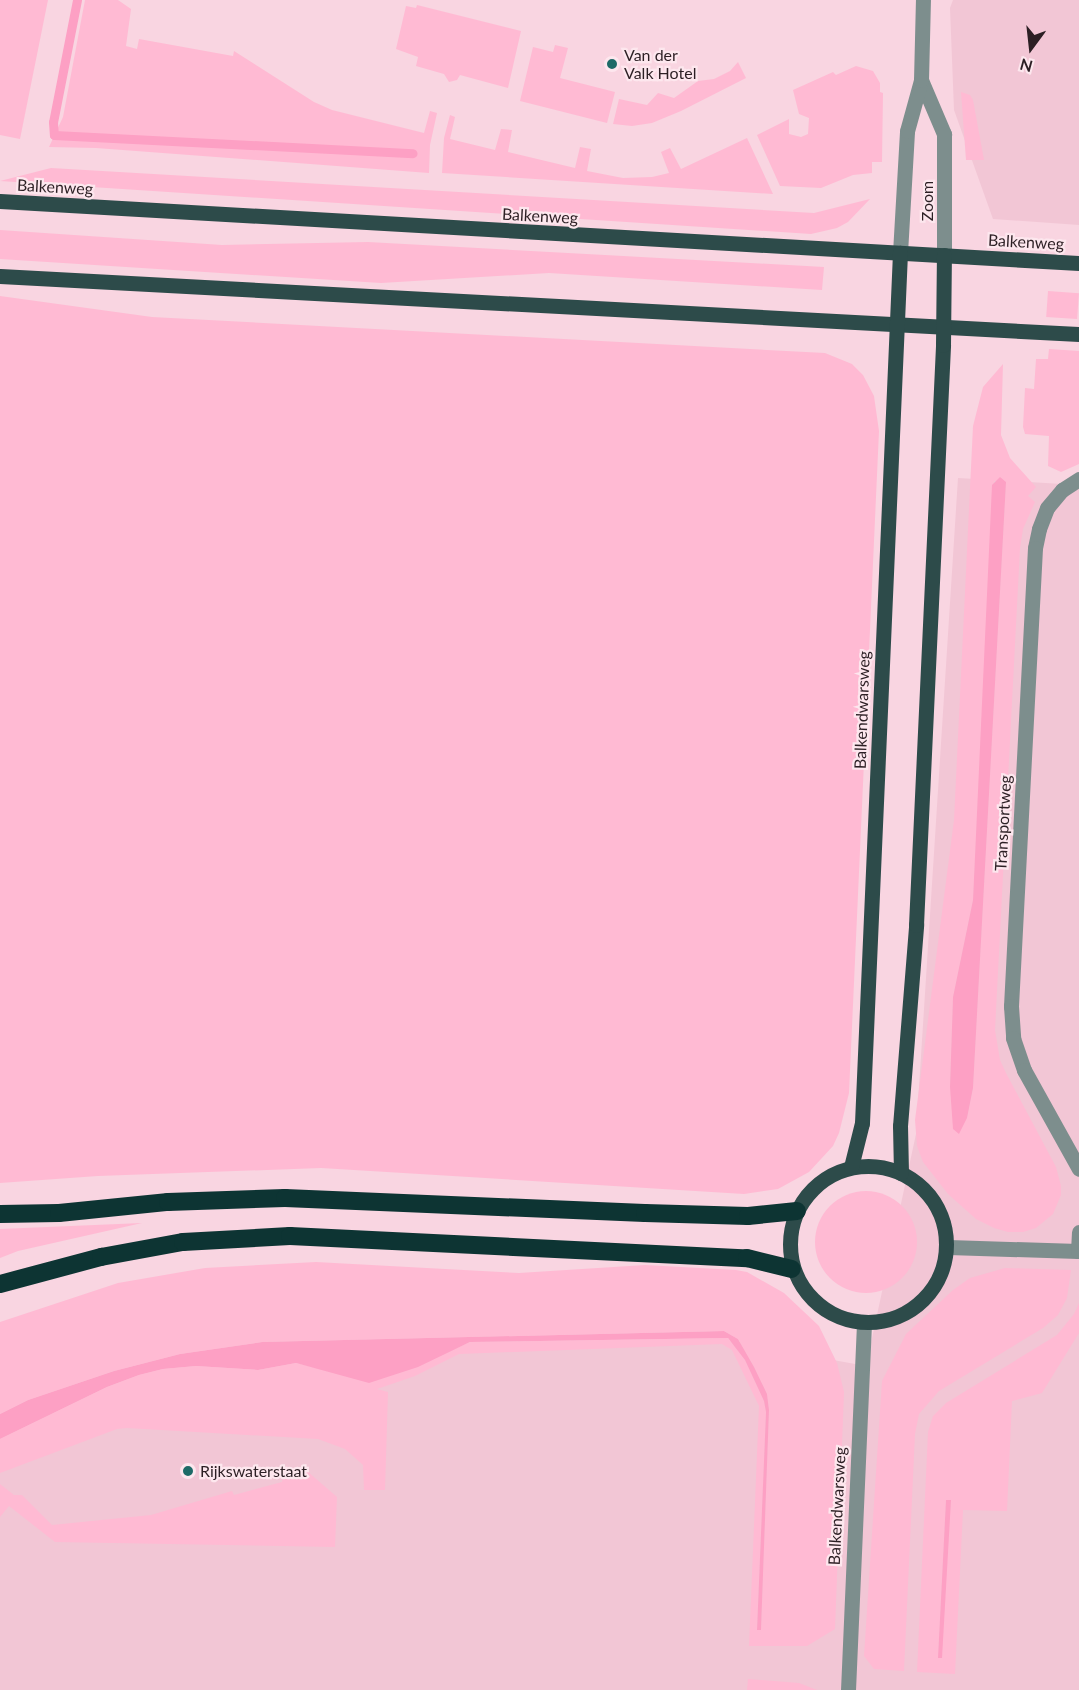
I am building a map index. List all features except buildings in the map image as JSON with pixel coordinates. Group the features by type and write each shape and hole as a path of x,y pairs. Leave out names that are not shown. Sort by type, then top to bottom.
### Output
{"highway":[{"path":"0,1214 59,1213 168,1203 285,1198 748,1216 797,1211"},
{"path":"0,1284 100,1257 183,1242 290,1236 747,1258 792,1269"}],"main road":[{"name":"Balkenweg","path":"0,201 1079,263"},
{"name":"Balkendwarsweg","path":"851,1167 862,1123 900,253"},
{"name":"Zoom","path":"943,327 944,255"},
{"path":"0,276 1079,334"},
{"path":"901,1173 900,1126 916,925 943,327"},
{"path":"851,1167 878,1167 901,1173 923,1188 935,1205 948,1247 944,1269 930,1292 912,1309 890,1319 864,1324 841,1318 818,1305 792,1269 788,1252 790,1229 797,1211 804,1198 819,1182 851,1167"}],"street":[{"name":"Zoom","path":"900,253 907,130 921,80 923,0"},
{"name":"Zoom","path":"921,80 944,134 944,255"},
{"name":"Transportweg","path":"1079,479 1062,490 1047,508 1035,548 1011,1006 1013,1038 1024,1070 1079,1169"},
{"path":"948,1247 1078,1251 1079,1232"},
{"name":"Balkendwarsweg","path":"848,1690 864,1324"}],"shaded area":[{"path":"0,0 48,0 20,139 0,135"},
{"path":"85,0 118,0 131,9 126,46 137,49 139,39 233,56 234,51 314,102 332,110 424,133 430,111 437,113 430,145 429,173 96,148 49,147 63,117"},
{"path":"953,0 1079,0 1079,225 993,219 954,110 950,8"},
{"path":"417,5 521,31 508,88 460,75 457,80 449,82 444,74 416,66 418,57 396,49 406,6 416,8"},
{"path":"555,45 568,48 560,78 615,92 607,123 520,101 533,47 553,52"},
{"path":"738,62 746,78 681,111 652,123 632,126 613,124 619,99 647,105 658,93 674,98 698,81 714,79 730,71"},
{"path":"856,66 873,71 880,83 880,92 883,93 882,162 872,162 872,173 853,175 821,188 780,186 757,135 789,119 789,134 801,137 808,134 809,118 799,114 793,90 833,72 836,75"},
{"path":"961,92 970,95 973,100 984,160 966,160"},
{"path":"450,115 455,117 450,139 495,150 501,129 512,130 508,152 575,168 580,147 591,149 587,171 623,178 652,177 669,173 661,152 670,148 681,169 747,138 773,194 442,173 444,138"},
{"path":"51,168 814,213 870,199 848,222 837,228 811,234 0,181"},
{"path":"0,230 222,245 368,242 824,267 822,290 549,273 381,283 0,259"},
{"path":"1048,291 1079,293 1077,319 1046,317"},
{"path":"0,296 152,317 825,353 852,364 863,375 874,396 879,431 849,1093 839,1133 833,1146 809,1172 778,1189 744,1194 321,1168 98,1176 0,1183"},
{"path":"1049,349 1079,351 1079,464 1061,472 1048,466 1049,436 1025,434 1023,427 1025,388 1034,389 1036,359 1048,359"},
{"path":"1003,364 1001,435 1010,458 1036,487 1028,496 1035,502 1023,529 1020,548 995,1030 1000,1060 1056,1167 1061,1195 1053,1214 1036,1228 1023,1232 1008,1232 976,1219 948,1194 923,1162 917,1146 915,1120 954,820 973,426 983,387","holes":["994,481 1006,482 973,1088 967,1118 950,1087 953,997 973,900"]},
{"path":"1000,477 1006,482 973,1088 967,1118 959,1134 953,1129 950,1087 953,997 973,900 992,485"},
{"path":"958,478 1079,485 1079,1690 0,1690 0,1450 458,1352 723,1340 866,1366 916,1134"},
{"path":"866,1191 885,1195 902,1206 913,1223 917,1242 913,1261 902,1278 885,1289 866,1293 847,1289 830,1278 819,1261 815,1242 819,1223 830,1206 847,1195"},
{"path":"142,1223 18,1251 0,1258 0,1229"},
{"path":"316,1262 519,1273 645,1265 736,1270 747,1272 784,1293 819,1326 837,1363 844,1392 835,1629 807,1646 749,1646 759,1406 732,1350 722,1344 459,1354 415,1376 377,1389 388,1392 385,1490 364,1490 363,1465 345,1449 318,1439 127,1428 117,1429 0,1473 0,1439 107,1387 163,1369 196,1366 258,1370 296,1363 329,1371 434,1358 470,1342 728,1338 745,1360 764,1401 766,1412 757,1629 761,1629 769,1410 767,1394 754,1367 738,1339 724,1331 262,1342 180,1354 114,1371 28,1400 0,1414 0,1322 118,1283 205,1268"},
{"path":"1005,1268 1071,1270 1067,1298 1058,1315 1043,1328 939,1391 919,1414 915,1434 904,1671 874,1669 864,1656 882,1381 906,1334 953,1290 970,1278"},
{"path":"1079,1303 1079,1333 1042,1393 1012,1401 1007,1511 963,1510 955,1674 917,1672 928,1432 933,1416 946,1403 1057,1335 1074,1314","holes":["946,1500 951,1500 938,1658"]},
{"path":"724,1331 738,1339 754,1367 767,1394 769,1410 761,1630 757,1630 766,1412 764,1401 745,1360 728,1338 470,1342 418,1367 369,1383 296,1363 258,1370 196,1366 163,1369 107,1387 0,1439 0,1414 28,1400 114,1371 180,1354 262,1342"},
{"path":"307,1471 337,1497 335,1547 55,1542 9,1506 0,1517 0,1484 14,1495 22,1495 52,1525 151,1515 232,1491 234,1495 282,1482 283,1477"},
{"path":"946,1500 951,1500 942,1658 938,1658"},
{"path":"748,1679 799,1683 817,1690 747,1690"}],"waterway":[{"path":"77,0 53,122 54,135 413,153"}],"place":[{"name":"Van der Valk Hotel","path":"612,64"},
{"name":"Rijkswaterstaat","path":"188,1471"}]}
